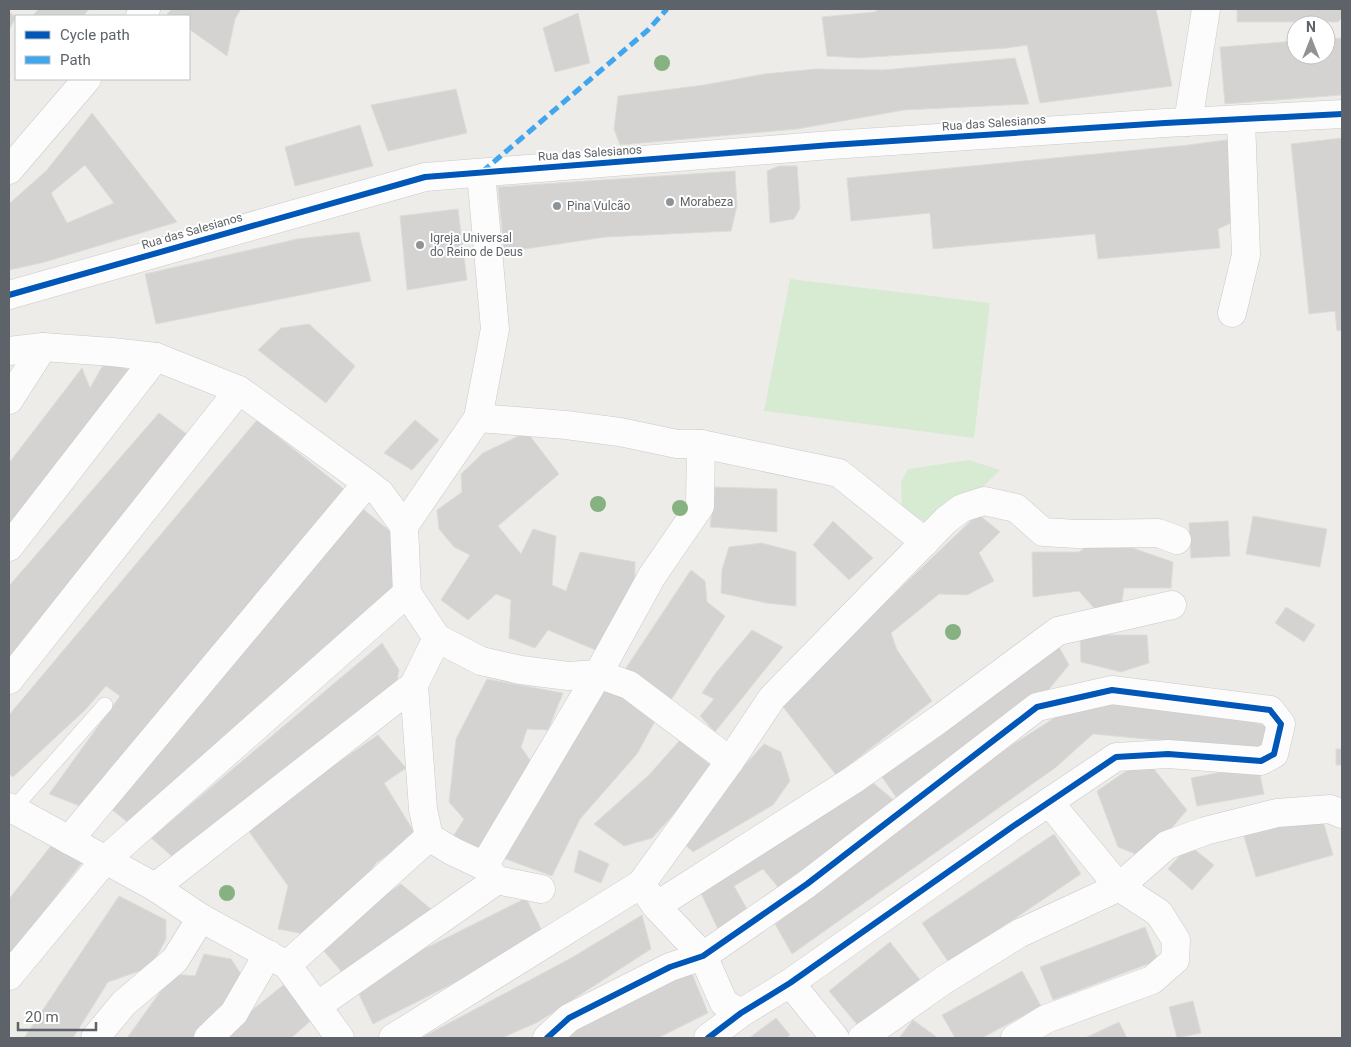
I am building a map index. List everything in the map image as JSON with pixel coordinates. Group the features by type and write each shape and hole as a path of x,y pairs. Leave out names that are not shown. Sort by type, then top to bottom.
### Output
{"street":[{"path":"1188,122 1206,9"},
{"path":"9,170 86,80"},
{"name":"Rua das Salesianos","path":"9,295 425,177 841,145 1188,122 1342,114"},
{"path":"1232,314 1246,255 1241,120"},
{"path":"404,526 478,418 495,329 481,173"},
{"path":"9,351 43,347 156,357 239,390 380,494 404,526 407,593 437,638 481,661 521,670 568,676 598,674 629,685 730,761"},
{"path":"9,400 43,347"},
{"path":"9,547 156,357"},
{"path":"9,680 239,390"},
{"path":"478,418 620,432 677,444 702,444 839,473 925,542"},
{"path":"317,1006 490,873 652,576 700,506 702,444"},
{"path":"69,840 367,483"},
{"path":"649,895 730,761 772,698 946,520 962,508 984,501 1016,508 1043,532 1077,534 1158,533 1177,540"},
{"path":"9,976 105,860 407,593"},
{"path":"393,1038 852,780 938,720 1058,631 1172,606"},
{"path":"155,887 414,685 437,638"},
{"path":"414,685 423,809 429,837 490,873 540,888"},
{"path":"547,1038 569,1018 670,967 703,956 807,884 1037,707 1112,690 1270,710 1282,724 1274,754 1261,761 1168,754 1116,757 790,983 741,1013 708,1038"},
{"path":"1015,1038 1046,1018 1152,980 1175,960 1176,940 1159,913 1119,887 1049,802"},
{"path":"11,808 155,887 201,918 278,960 317,1006 340,1038"},
{"path":"862,1038 944,980 1020,933 1119,887 1167,845 1204,831 1277,813 1330,809 1342,814"},
{"path":"208,1038 234,1012 278,960 429,837"},
{"path":"649,895 703,956 724,1003 741,1013"},
{"path":"94,1038 124,1003 175,960 201,918"},
{"path":"790,983 835,1038"}],"lane":[{"path":"11,808 105,705"}],"green space":[{"path":"790,279 990,303 974,438 764,411"},
{"path":"969,460 1000,470 963,506 925,521 902,515 901,482 908,469"}],"building":[{"path":"39,9 89,9 84,15 33,15"},
{"path":"172,9 241,9 235,19 227,56 190,30 190,15 167,14"},
{"path":"880,9 1156,9 1172,86 1040,103 1027,45 858,58 827,56 822,17 874,12"},
{"path":"1237,9 1342,9 1342,18 1338,22 1336,22 1336,15 1286,15 1286,22 1237,22"},
{"path":"9,12 15,16 15,19 9,30"},
{"path":"578,13 590,63 555,72 543,28"},
{"path":"1336,38 1342,38 1342,95 1225,104 1220,47 1286,42 1286,65 1336,65"},
{"path":"1015,58 1029,104 904,110 797,129 620,145 614,129 618,96 704,85 764,74 816,69 883,70"},
{"path":"456,89 467,133 388,151 371,105"},
{"path":"92,113 177,222 45,262 9,270 9,204 47,170","holes":["85,165 114,203 67,223 51,193"]},
{"path":"360,125 373,166 295,186 285,147"},
{"path":"1342,138 1342,330 1337,331 1335,311 1309,314 1291,144"},
{"path":"1234,139 1235,221 1218,229 1220,248 1098,259 1095,234 933,249 930,213 851,221 847,178"},
{"path":"779,166 797,166 800,208 794,219 770,223 767,171"},
{"path":"735,171 737,206 731,231 606,237 504,252 498,187"},
{"path":"458,209 467,280 407,290 400,216"},
{"path":"359,232 371,281 156,324 145,274 297,239"},
{"path":"309,324 355,366 326,403 258,350 281,328"},
{"path":"106,360 134,372 9,536 9,463 82,368 90,388"},
{"path":"159,413 192,438 9,661 9,586"},
{"path":"257,420 345,490 85,808 49,794 120,696 106,686 85,710 13,777 9,774 9,715"},
{"path":"415,420 439,440 412,470 384,453"},
{"path":"527,432 559,474 498,526 521,554 533,529 556,536 552,585 566,591 580,552 635,562 635,592 598,651 548,630 535,648 509,638 511,600 496,594 468,620 441,600 470,555 454,547 439,529 437,510 462,492 461,474 483,453"},
{"path":"715,487 777,489 777,532 710,527"},
{"path":"357,504 401,540 402,594 135,828 111,809"},
{"path":"978,514 1000,532 979,553 994,581 967,595 939,594 891,633 897,650 932,701 836,775 780,703"},
{"path":"1253,516 1327,529 1320,567 1246,554"},
{"path":"833,521 873,558 849,580 813,545"},
{"path":"1228,521 1230,556 1191,558 1189,523"},
{"path":"762,543 796,552 796,606 766,603 721,593 722,570 729,547"},
{"path":"1092,543 1118,543 1173,562 1171,588 1124,588 1121,608 1094,608 1079,591 1033,597 1032,552 1079,552"},
{"path":"691,570 705,581 707,602 725,616 669,703 626,668"},
{"path":"1286,607 1315,625 1304,642 1275,623"},
{"path":"752,630 783,647 715,732 700,716 714,699 702,693 715,674"},
{"path":"1080,635 1147,635 1149,663 1121,672 1081,662"},
{"path":"1053,636 1069,665 1045,694 896,797 877,770"},
{"path":"382,643 399,670 396,685 174,858 151,838"},
{"path":"487,679 563,693 548,730 527,729 521,747 532,763 481,854 454,835 464,819 449,802 456,739"},
{"path":"609,685 655,721 637,754 580,819 552,876 503,858 568,739"},
{"path":"1084,699 1215,709 1272,728 1270,744 1255,749 1093,734 1055,768 792,954 775,924 851,865 937,793"},
{"path":"378,735 406,768 384,783 416,835 376,863 353,897 305,934 278,929 288,886 245,826"},
{"path":"680,740 710,765 682,805 652,838 624,846 594,824 649,775"},
{"path":"764,744 781,752 790,781 773,805 693,852 678,838"},
{"path":"1336,749 1342,749 1342,765 1336,765"},
{"path":"1145,758 1187,810 1146,858 1118,847 1097,791"},
{"path":"1258,765 1264,794 1197,806 1191,778"},
{"path":"865,776 896,802 783,893 763,869 734,886 748,911 718,929 698,887"},
{"path":"1320,811 1333,855 1256,877 1243,833"},
{"path":"1054,834 1081,874 949,963 922,923"},
{"path":"54,842 84,860 9,957 9,899"},
{"path":"1189,845 1214,865 1192,890 1168,869"},
{"path":"579,850 609,864 601,883 574,872"},
{"path":"401,884 438,915 347,978 317,943"},
{"path":"119,896 166,920 166,939 151,967 108,982 73,1038 24,1038"},
{"path":"526,898 545,937 373,1024 354,984"},
{"path":"642,915 651,949 538,1022 502,1038 421,1038 573,957"},
{"path":"1145,927 1158,960 1053,1000 1040,967"},
{"path":"890,942 920,980 860,1028 829,991"},
{"path":"204,954 231,959 245,980 201,1038 127,1038 173,974 195,976"},
{"path":"691,971 708,1013 658,1038 562,1038 571,1029"},
{"path":"1022,971 1041,1006 982,1038 955,1038 942,1015"},
{"path":"286,983 315,1017 291,1038 217,1038"},
{"path":"1193,1001 1201,1033 1177,1038 1169,1007"},
{"path":"776,1018 790,1035 786,1038 749,1038"},
{"path":"913,1020 938,1038 899,1038"},
{"path":"1119,1022 1127,1038 1085,1038"}],"marked path":[{"path":"482,172 648,30 667,9"}],"cycle path":[{"path":"9,295 425,177 831,145 1165,123 1342,114"},
{"path":"547,1038 569,1018 670,967 703,956 807,884 1037,707 1112,690 1270,710 1281,724 1274,754 1261,761 1168,754 1116,757 1012,827 790,983 741,1013 708,1038"}],"place":[{"name":"Morabeza","path":"670,202"},
{"name":"Pina Vulcão","path":"557,206"},
{"name":"Igreja Universal do Reino de Deus","path":"420,245"}]}
